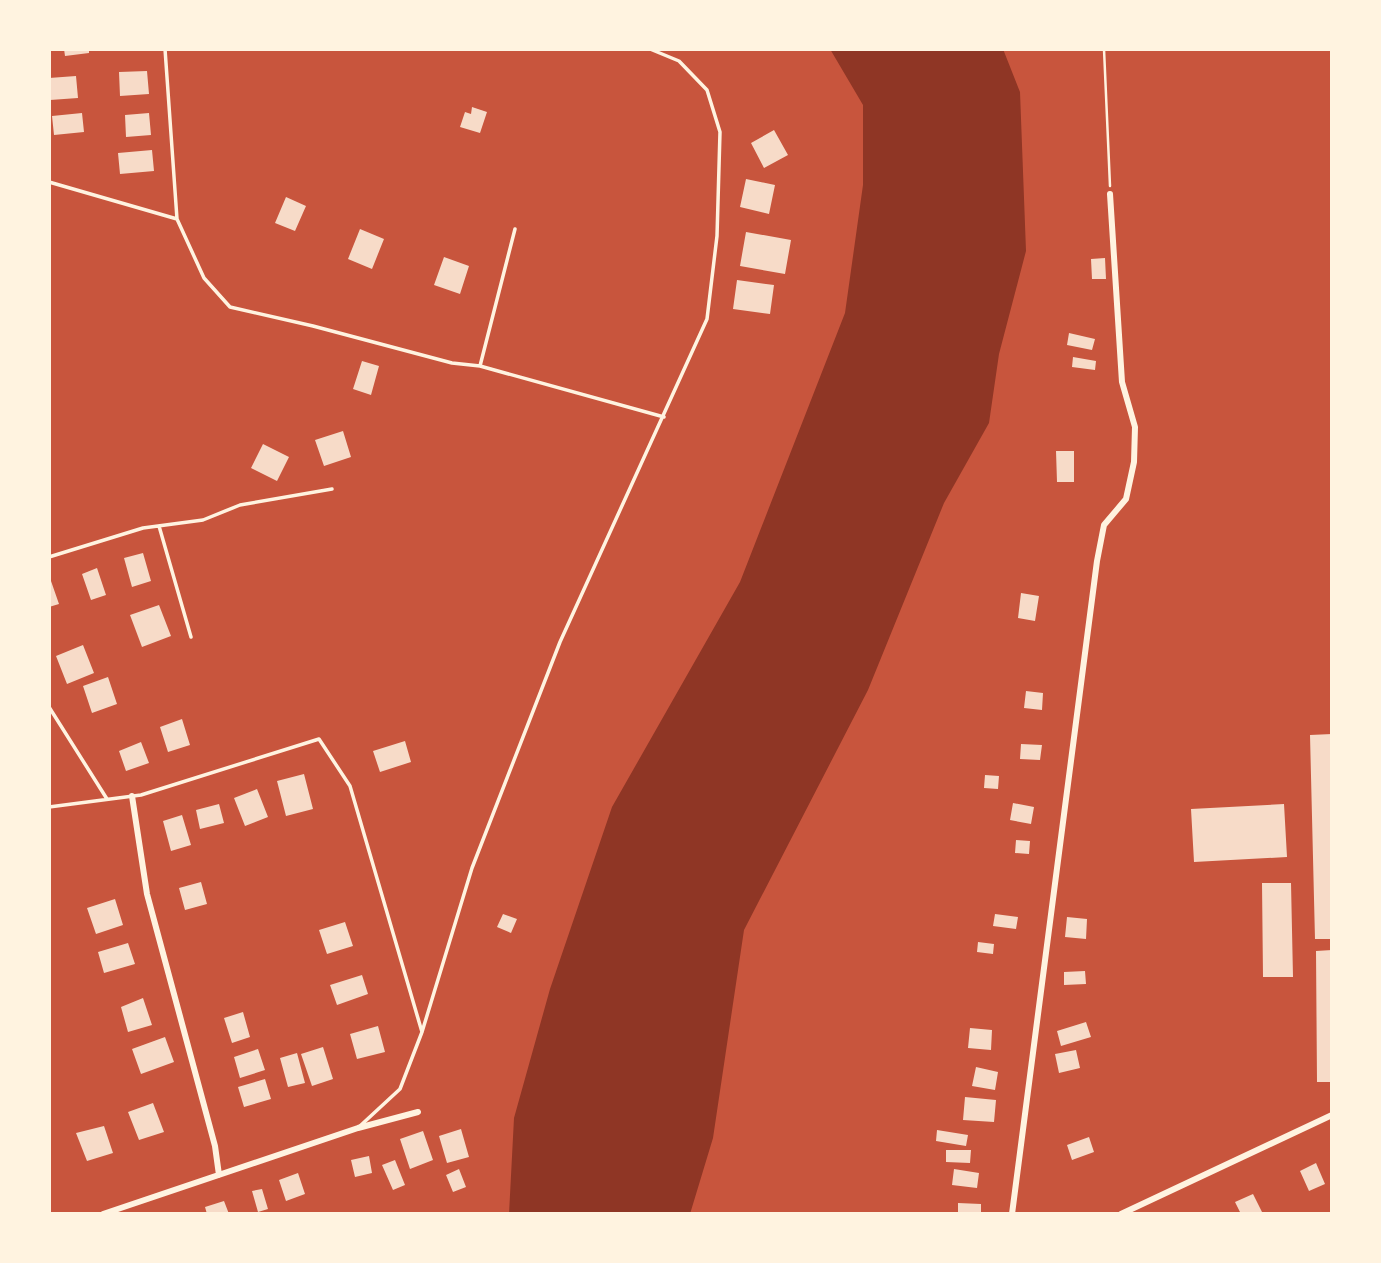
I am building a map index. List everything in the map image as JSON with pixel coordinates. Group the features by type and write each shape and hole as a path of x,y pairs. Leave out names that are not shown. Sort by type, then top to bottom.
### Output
{"street":[{"path":"1013,1214 1097,561 1104,524 1126,499 1134,462 1135,427 1122,382 1110,194"},
{"path":"132,796 147,894 215,1146 219,1175"},
{"path":"103,1214 358,1128 418,1112"},
{"path":"1121,1214 1332,1115"}],"lane":[{"path":"165,49 177,219 204,278 230,307 452,363 480,366 664,417"},
{"path":"358,1128 400,1089 422,1032 472,868 560,642 707,319 717,236 720,132 707,90 679,61 650,49"},
{"path":"49,181 177,219"},
{"path":"480,366 515,229"},
{"path":"49,557 159,526 203,520 240,505 332,489"},
{"path":"159,526 191,638"},
{"path":"49,707 107,799"},
{"path":"49,807 132,796 320,739 350,786 422,1032"}],"path":[{"path":"1104,49 1110,194"}],"shaded area":[{"path":"830,49 1003,49 1020,92 1026,251 999,354 989,423 944,503 868,690 744,930 713,1138 690,1214 509,1214 514,1118 550,989 612,807 740,582 845,313 863,185 863,105"}],"building":[{"path":"64,49 89,49 89,53 65,56"},
{"path":"147,71 149,94 120,96 119,72"},
{"path":"76,76 78,98 50,100 49,78"},
{"path":"472,107 487,112 480,133 460,127 465,112 471,114"},
{"path":"82,113 84,132 54,135 52,116"},
{"path":"149,113 151,135 126,137 125,115"},
{"path":"774,130 788,155 764,168 751,143"},
{"path":"152,150 154,171 120,174 118,153"},
{"path":"746,179 775,185 769,214 740,207"},
{"path":"286,197 306,206 295,231 275,223"},
{"path":"360,229 384,239 372,269 348,259"},
{"path":"746,232 791,240 785,274 740,266"},
{"path":"444,257 469,266 460,294 434,285"},
{"path":"1105,258 1106,279 1092,279 1091,259"},
{"path":"737,280 774,285 770,314 733,309"},
{"path":"1069,333 1095,339 1092,350 1067,345"},
{"path":"1073,357 1096,361 1095,370 1072,367"},
{"path":"362,361 379,366 371,395 353,389"},
{"path":"343,431 351,457 324,466 315,440"},
{"path":"263,444 289,457 277,481 251,468"},
{"path":"1056,451 1074,451 1074,482 1057,482"},
{"path":"143,553 151,581 132,587 124,558"},
{"path":"97,568 106,595 91,600 82,574"},
{"path":"51,581 59,604 49,607 49,582"},
{"path":"1021,593 1039,596 1035,621 1018,618"},
{"path":"159,605 171,636 142,647 130,615"},
{"path":"83,645 94,673 67,684 56,656"},
{"path":"108,677 117,704 92,713 83,686"},
{"path":"1026,691 1043,693 1042,710 1024,708"},
{"path":"182,719 190,745 168,752 160,727"},
{"path":"1332,734 1332,939 1315,939 1310,735"},
{"path":"405,741 411,762 380,772 373,751"},
{"path":"141,742 149,763 126,771 119,751"},
{"path":"1021,744 1042,745 1040,760 1020,759"},
{"path":"304,774 313,809 286,816 277,781"},
{"path":"985,775 999,776 998,789 984,788"},
{"path":"257,789 268,817 245,826 234,798"},
{"path":"1013,803 1034,807 1031,824 1010,820"},
{"path":"219,804 224,823 200,829 196,810"},
{"path":"1284,804 1287,857 1194,862 1191,809"},
{"path":"182,815 191,845 171,851 163,821"},
{"path":"1016,840 1030,841 1029,854 1015,853"},
{"path":"201,882 207,904 185,910 179,888"},
{"path":"1262,883 1291,883 1293,977 1263,977"},
{"path":"115,899 123,925 96,934 87,908"},
{"path":"503,914 517,919 511,933 497,927"},
{"path":"995,914 1018,917 1016,929 993,926"},
{"path":"1067,917 1087,919 1086,939 1065,937"},
{"path":"345,922 353,946 327,954 319,930"},
{"path":"978,942 994,944 993,954 977,952"},
{"path":"128,943 135,964 104,973 98,952"},
{"path":"1332,950 1332,1082 1317,1082 1316,951"},
{"path":"1085,971 1086,984 1064,985 1064,972"},
{"path":"362,975 368,994 337,1005 330,985"},
{"path":"143,998 152,1025 128,1032 121,1007"},
{"path":"243,1012 250,1037 232,1043 224,1018"},
{"path":"1086,1022 1091,1037 1061,1046 1057,1031"},
{"path":"378,1026 385,1052 357,1059 350,1034"},
{"path":"970,1028 992,1030 991,1050 968,1048"},
{"path":"165,1037 174,1062 141,1074 132,1049"},
{"path":"323,1047 333,1079 312,1086 301,1054"},
{"path":"258,1049 265,1070 240,1078 234,1057"},
{"path":"1076,1050 1080,1068 1059,1073 1055,1054"},
{"path":"297,1053 305,1083 288,1087 280,1058"},
{"path":"976,1067 998,1072 995,1090 972,1086"},
{"path":"265,1079 271,1099 244,1107 238,1087"},
{"path":"965,1097 996,1100 994,1122 963,1120"},
{"path":"153,1103 164,1132 139,1140 128,1112"},
{"path":"104,1126 113,1153 87,1161 76,1133"},
{"path":"461,1129 469,1157 447,1163 439,1136"},
{"path":"937,1130 968,1135 966,1146 936,1141"},
{"path":"423,1131 433,1160 410,1169 400,1139"},
{"path":"1089,1137 1094,1152 1072,1160 1067,1145"},
{"path":"946,1150 971,1150 970,1163 946,1162"},
{"path":"369,1156 372,1173 355,1177 351,1160"},
{"path":"395,1160 405,1185 393,1190 382,1165"},
{"path":"1316,1163 1325,1184 1309,1191 1300,1171"},
{"path":"459,1169 466,1187 453,1192 446,1175"},
{"path":"954,1169 979,1173 977,1188 952,1185"},
{"path":"298,1173 305,1194 286,1201 279,1180"},
{"path":"262,1189 268,1209 258,1212 252,1191"},
{"path":"1253,1194 1263,1214 1241,1214 1235,1202"},
{"path":"224,1201 229,1214 207,1214 205,1207"},
{"path":"958,1203 981,1204 981,1214 958,1214"}]}
